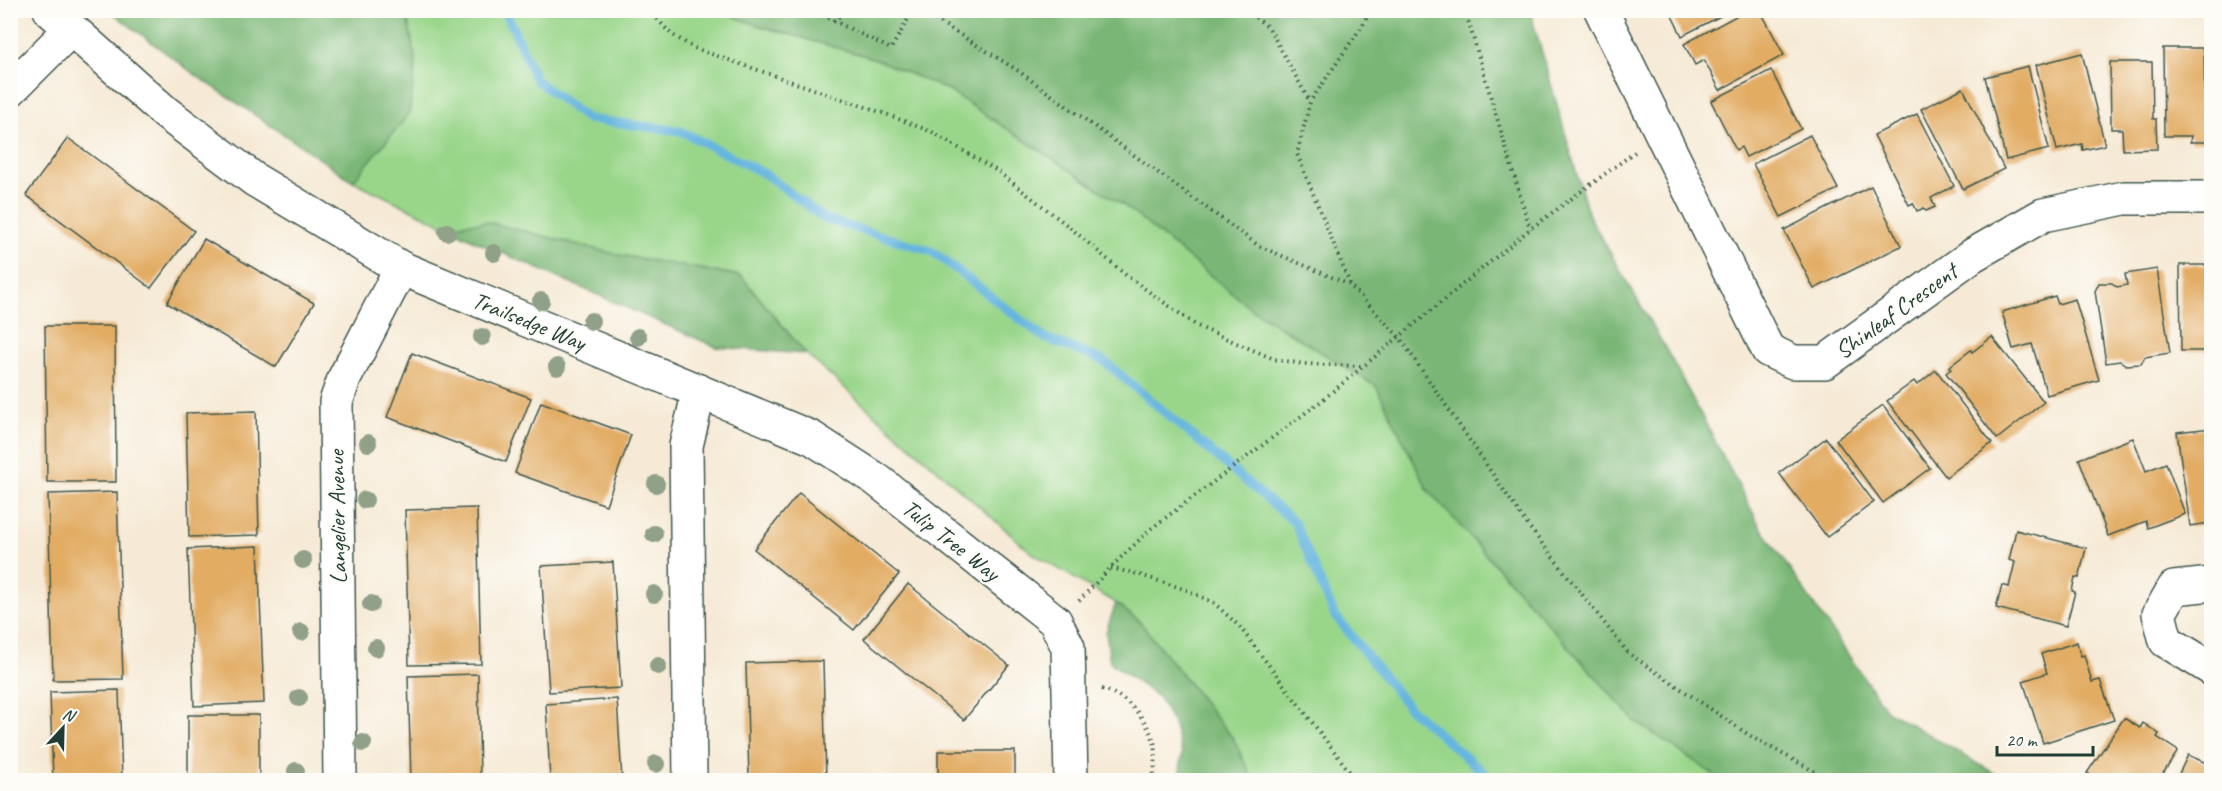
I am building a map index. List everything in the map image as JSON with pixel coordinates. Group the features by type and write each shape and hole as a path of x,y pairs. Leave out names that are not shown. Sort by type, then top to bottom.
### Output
{"street":[{"name":"Shinleaf Crescent","path":"1601,10 1768,350 1793,362 1825,362 1973,255 2043,216 2124,198 2211,198"},
{"path":"10,90 61,20"},
{"name":"Trailsedge Way","path":"61,20 166,113 255,180 401,268 699,391"},
{"name":"Langelier Avenue","path":"340,780 336,402 344,379 401,268"},
{"path":"690,780 686,446 699,391"},
{"name":"Tulip Tree Way","path":"699,391 812,438 831,450 877,480 1056,621 1068,647 1071,780"},
{"path":"2211,584 2174,588 2159,614 2166,641 2211,669"}],"path":[{"path":"649,10 671,34 694,48 932,132 997,171 1126,276 1197,326 1274,359 1303,364 1362,366"},
{"path":"812,10 832,22 891,49 913,10"},
{"path":"832,22 849,10"},
{"path":"920,10 1017,70 1259,246 1350,285"},
{"path":"1246,10 1269,28 1310,102"},
{"path":"1369,10 1364,23 1310,102 1297,154 1350,285 1400,338 1526,524 1628,653 1752,737 1830,780"},
{"path":"1465,10 1530,229"},
{"path":"1056,621 1152,528 1320,402 1530,229 1661,131"},
{"path":"1110,568 1178,586 1214,603 1247,635 1356,780"},
{"path":"1069,682 1112,692 1139,714 1155,744 1153,780"}],"green space":[{"path":"110,11 406,11 416,62 409,114 353,181 194,74"},
{"path":"406,11 719,11 757,25 873,58 948,90 1126,207 1253,310 1376,386 1428,490 1635,721 1722,780 1253,780 1234,740 1140,622 1116,603 1032,553 806,354 741,276 619,255 487,222 443,225 353,181 409,114 416,62"},
{"path":"719,11 1530,11 1589,216 1671,358 1760,526 1886,710 2006,780 1722,780 1635,721 1428,490 1376,386 1253,310 1126,207 948,90 873,58 757,25"},
{"path":"487,222 619,255 741,276 806,354 716,347 443,225"},
{"path":"1116,603 1140,622 1234,740 1253,780 1179,780 1182,753 1173,723 1159,698 1110,662 1106,632"}],"building":[{"path":"1669,10 1732,10 1682,36"},
{"path":"1747,10 1760,10 1784,55 1720,90 1704,60 1695,65 1684,44"},
{"path":"2163,48 2204,48 2208,142 2190,142 2191,136 2164,136"},
{"path":"2082,53 2105,145 2083,150 2082,144 2057,150 2036,65"},
{"path":"2110,62 2152,62 2153,119 2156,119 2157,149 2123,150 2122,129 2111,129"},
{"path":"2028,66 2049,149 2006,160 1985,77"},
{"path":"1771,70 1801,129 1746,157 1741,147 1736,150 1711,101"},
{"path":"1963,88 2004,169 1963,189 1921,109"},
{"path":"1917,114 1954,186 1931,198 1935,207 1926,211 1924,208 1917,211 1913,203 1909,205 1874,135"},
{"path":"1810,135 1838,189 1781,217 1753,164"},
{"path":"68,138 194,231 151,288 26,195"},
{"path":"1871,186 1901,246 1814,289 1784,230"},
{"path":"204,239 314,303 276,367 167,303"},
{"path":"2180,265 2211,265 2211,356 2208,356 2206,351 2181,351"},
{"path":"2157,269 2170,353 2145,357 2141,364 2126,365 2120,361 2106,363 2095,291 2099,283 2112,283 2117,287 2127,285 2125,274"},
{"path":"2055,296 2058,304 2075,299 2099,380 2047,395 2032,344 2013,349 2002,312"},
{"path":"45,326 115,326 116,482 47,482"},
{"path":"1992,337 2044,402 1997,439 1946,373 1951,369 1949,367"},
{"path":"412,353 531,398 506,462 387,417"},
{"path":"1936,370 1992,443 1946,477 1887,401 1914,381 1917,385"},
{"path":"541,402 631,435 606,505 515,473"},
{"path":"1883,405 1930,468 1883,503 1836,440"},
{"path":"256,411 259,535 189,537 186,413"},
{"path":"2211,428 2211,523 2190,526 2177,432"},
{"path":"1826,438 1874,502 1827,537 1779,473"},
{"path":"2133,438 2146,471 2166,463 2185,514 2148,528 2146,521 2108,536 2079,459"},
{"path":"117,492 123,679 53,680 48,494"},
{"path":"799,493 899,574 854,630 754,549"},
{"path":"477,508 481,664 409,665 405,510"},
{"path":"2016,530 2086,548 2079,578 2075,577 2072,591 2075,592 2066,626 1996,608 2002,585 2009,587 2015,562 2009,560"},
{"path":"258,546 264,703 194,706 188,549"},
{"path":"613,562 621,688 549,692 541,566"},
{"path":"908,584 1009,665 964,720 864,639"},
{"path":"2077,642 2081,656 2084,655 2092,682 2100,680 2114,720 2043,743 2023,681 2047,673 2041,654"},
{"path":"823,661 826,780 749,780 746,663"},
{"path":"478,674 480,780 411,780 408,676"},
{"path":"119,690 122,780 53,780 50,692"},
{"path":"617,699 622,780 550,780 546,704"},
{"path":"188,715 259,715 259,780 188,780"},
{"path":"2124,718 2140,728 2143,723 2159,734 2157,737 2178,751 2160,778 2164,780 2098,780 2087,773"},
{"path":"938,751 1015,751 1015,780 938,780"},
{"path":"2188,755 2211,765 2211,780 2176,780"}],"waterway":[{"path":"505,10 536,80 587,119 681,131 765,174 825,219 932,251 1043,337 1104,361 1295,523 1334,614 1409,708 1492,780"}]}
